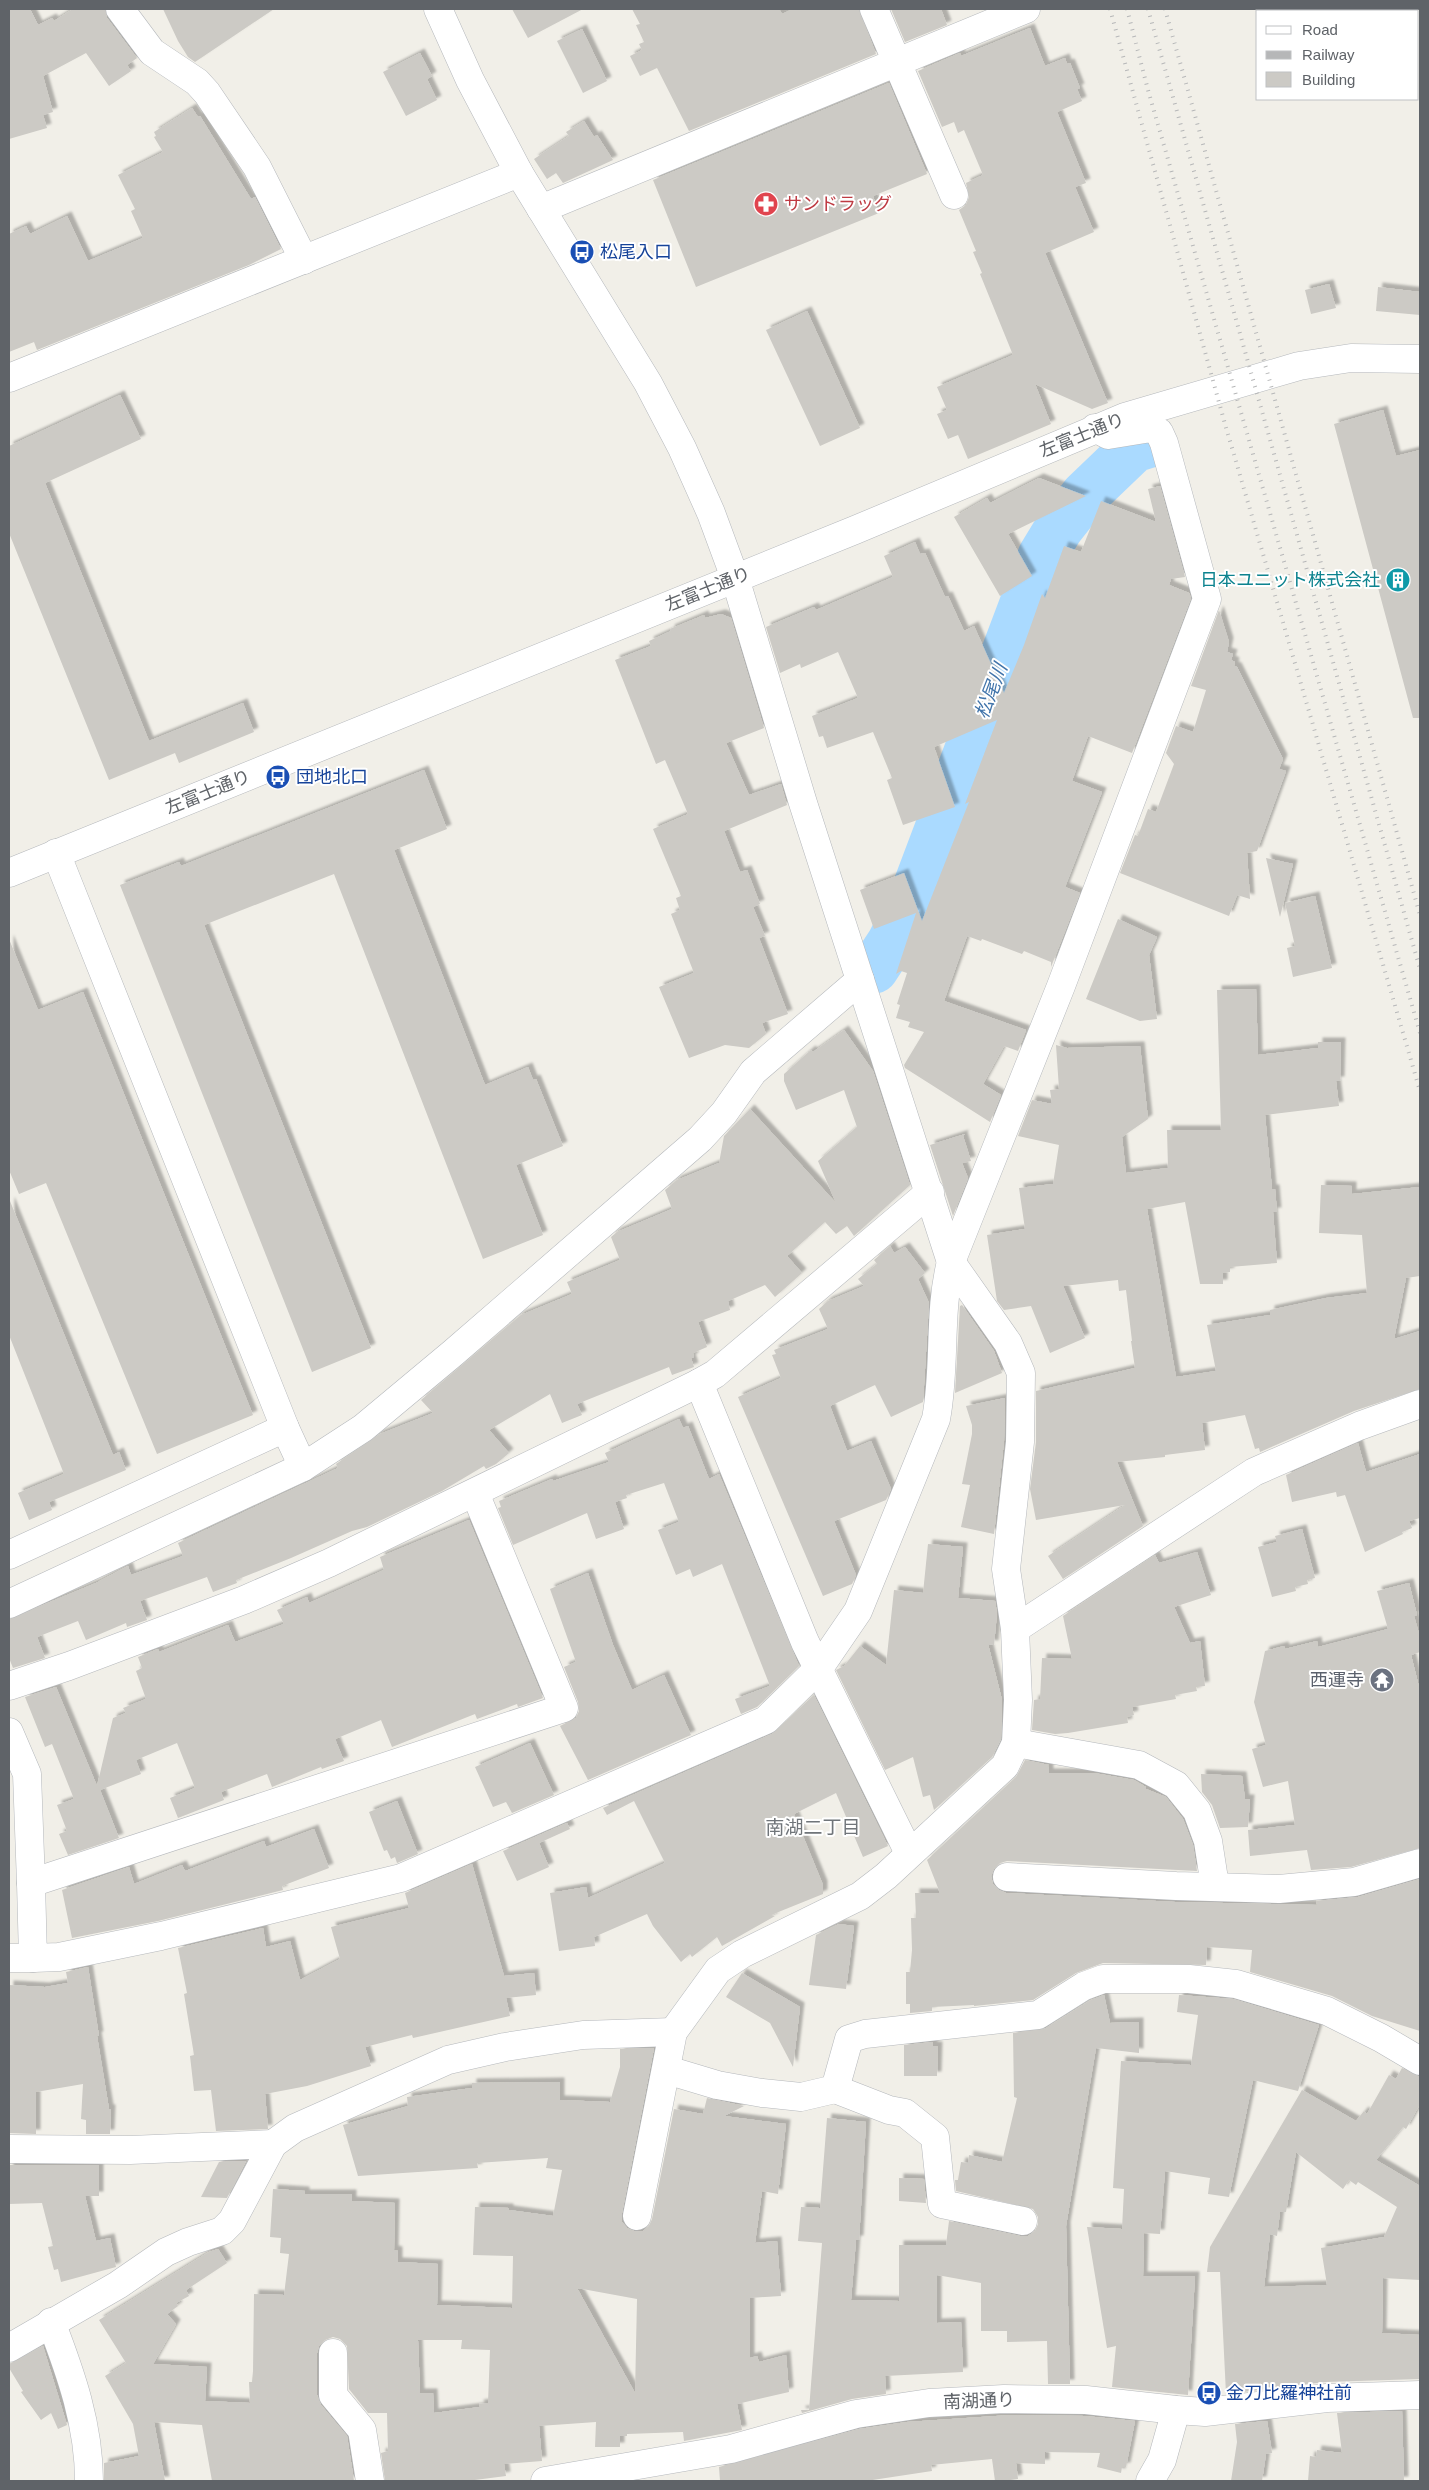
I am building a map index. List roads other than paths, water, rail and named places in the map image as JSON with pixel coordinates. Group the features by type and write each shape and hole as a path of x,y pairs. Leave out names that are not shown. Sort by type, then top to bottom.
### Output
{"street":[{"path":"120,9 152,52 197,82 207,92 257,167 304,260"},
{"path":"438,9 470,80 519,173 648,383 682,448 708,505 735,578 803,803 951,1262 1008,1344 1021,1373 1020,1442 1006,1570 1015,1629 1018,1700 1016,1743 1005,1766 886,1876 860,1896 742,1954 718,1970 673,2032 667,2070 636,2216"},
{"path":"874,9 954,194"},
{"path":"541,209 897,64 1026,9"},
{"path":"9,378 519,173"},
{"name":"左富士通り","path":"9,873 1133,414 1299,366 1351,358 1420,359"},
{"path":"9,1732 27,1774 31,1883 21,1958 59,1957 161,1936 401,1878 766,1720 819,1668 858,1611 936,1419 940,1400 946,1284 951,1262 1061,986 1207,600 1164,443 1159,432 1151,428 1108,436 1095,428"},
{"path":"56,854 285,1428 303,1467"},
{"path":"9,1604 303,1467 363,1428 453,1353 692,1145 724,1113 753,1072 860,980"},
{"path":"9,1686 52,1672 244,1600 329,1563 699,1383 715,1374 930,1192"},
{"path":"699,1383 805,1642 909,1853"},
{"path":"1015,1629 1254,1472 1359,1426 1420,1404"},
{"path":"9,1555 285,1428"},
{"path":"31,1883 564,1708 475,1493"},
{"path":"1016,1743 1140,1765 1176,1785 1197,1811 1208,1841 1215,1886"},
{"path":"1007,1877 1176,1886 1279,1889 1354,1882 1420,1863"},
{"path":"835,2089 849,2039 865,2034 1038,2015 1084,1986 1103,1979 1189,1979 1236,1984 1327,2012 1381,2038 1420,2061"},
{"path":"9,2348 118,2285 166,2252 188,2242 222,2231 232,2221 273,2144 295,2128 448,2060 505,2047 583,2035 673,2032"},
{"path":"667,2070 717,2085 762,2093 801,2097 835,2089 889,2110 905,2113 935,2137 942,2204 1023,2221"},
{"path":"9,2149 130,2150 273,2144"},
{"path":"51,2322 71,2373 83,2416 89,2481"},
{"path":"333,2353 334,2396 362,2430 370,2481"},
{"name":"南湖通り","path":"545,2481 731,2449 856,2414 929,2403 1004,2399 1086,2400 1205,2412 1327,2398 1420,2395"},
{"path":"1150,2481 1162,2460 1176,2410"}],"waterway":[{"name":"松尾川","path":"874,969 891,943 910,906 1042,556 1059,528 1085,495 1134,448 1150,443"}],"railway":[{"path":"1110,9 1225,424 1420,1091"},
{"path":"1127,9 1148,90 1420,1033"},
{"path":"1148,9 1420,969"},
{"path":"1165,9 1420,915"}],"place":[{"name":"サンドラッグ","path":"766,204"},
{"name":"松尾入口","path":"582,252"},
{"name":"日本ユニット株式会社","path":"1398,580"},
{"name":"団地北口","path":"278,777"},
{"name":"西運寺","path":"1382,1680"},
{"name":"金刀比羅神社前","path":"1209,2393"}],"district":[{"name":"南湖二丁目","path":"813,1827"}]}
